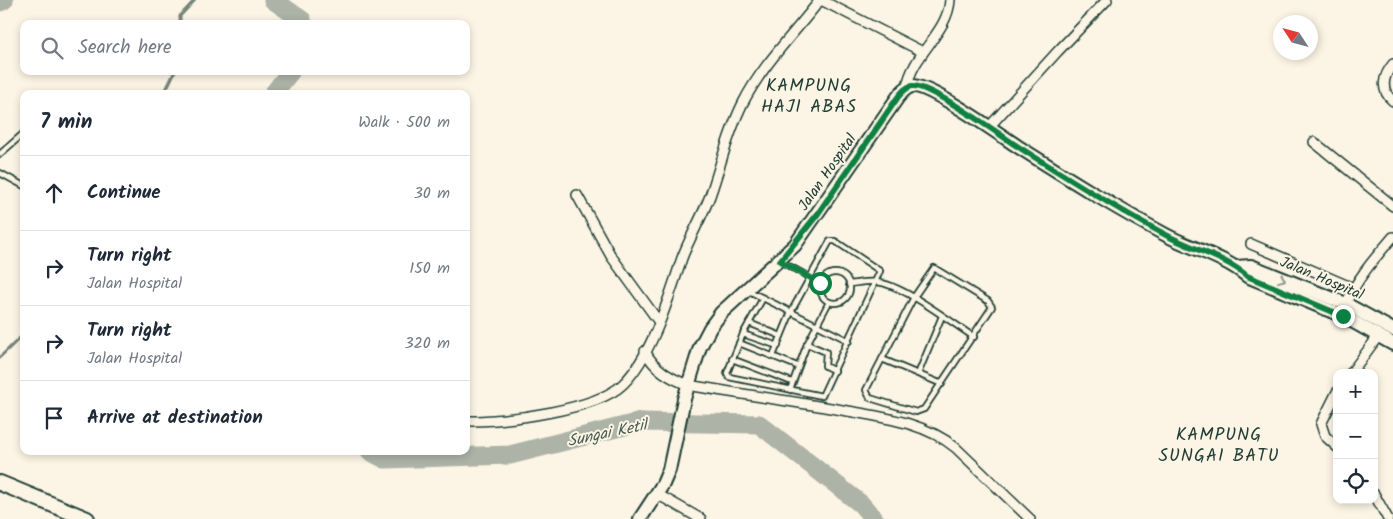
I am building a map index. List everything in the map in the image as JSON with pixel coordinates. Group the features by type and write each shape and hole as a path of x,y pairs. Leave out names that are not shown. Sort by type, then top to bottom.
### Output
{"main road":[{"name":"Jalan Hospital","path":"640,519 666,477 674,451 688,385 700,347 710,328 720,313 780,261 806,230 907,87 914,86 926,90 989,127 1110,204 1195,249 1236,267 1247,276 1359,324 1393,344"},
{"name":"Jalan Hospital","path":"1236,267 1251,266 1346,304 1393,330"},
{"path":"1324,308 1346,304 1359,324"},
{"path":"0,483 87,519"}],"street":[{"path":"470,421 510,418 573,406 602,398 624,384 645,351 670,297 686,248 709,197 743,103 772,59 820,0 923,52"},
{"path":"907,87 910,73 944,20 950,0"},
{"path":"989,127 1107,0"},
{"path":"1393,64 1385,77 1384,85 1387,96 1393,101"},
{"path":"1314,142 1393,206"},
{"path":"577,195 611,256 658,322"},
{"path":"1346,304 1353,288 1393,237"},
{"path":"1251,244 1353,288"},
{"path":"1354,369 1379,335"},
{"path":"645,351 658,368 675,380 688,385 872,414 922,428 947,440 1030,519"},
{"path":"1333,400 1321,424 1325,436 1333,443"},
{"path":"657,494 701,519"},
{"path":"1378,501 1388,519"}],"lane":[{"path":"0,154 20,136"},
{"path":"0,173 20,184"},
{"path":"763,298 739,342 727,373 729,377 822,396 876,282 879,274 878,268 835,241 826,245 791,312 773,356"},
{"path":"780,261 820,283"},
{"path":"934,268 988,301 992,307 974,337 920,412 870,398 866,390 914,297 934,268"},
{"path":"835,273 846,278 849,284 847,297 842,301 829,302 821,294 820,283 824,278 835,273"},
{"path":"849,284 876,282 891,286 914,297 974,337"},
{"path":"747,290 849,340"},
{"path":"790,390 797,366 816,324 829,302"},
{"path":"918,374 942,316"},
{"path":"749,323 781,336"},
{"path":"743,334 778,346"},
{"path":"739,342 797,366"},
{"path":"807,344 826,352 825,366 835,371"},
{"path":"732,359 792,382"},
{"path":"882,360 942,384"}],"waterway":[{"name":"Sungai Ketil","path":"0,2 4,0"},
{"path":"180,20 180,16 195,0"},
{"name":"Sungai Ketil","path":"273,0 302,20"},
{"path":"166,90 173,75"},
{"name":"Sungai Ketil","path":"276,90 288,75"},
{"path":"0,357 20,338"},
{"name":"Sungai Ketil","path":"378,455 385,459 510,455 640,422 759,424 861,504 874,519"}],"district":[{"name":"KAMPUNG HAJI ABAS","path":"809,95"},
{"name":"KAMPUNG SUNGAI BATU","path":"1219,444"}],"route":[{"path":"820,283 780,261 795,245 817,215 898,97 907,87 914,86 920,87 964,111 1110,204 1168,236 1236,267 1247,276 1343,316"}]}
